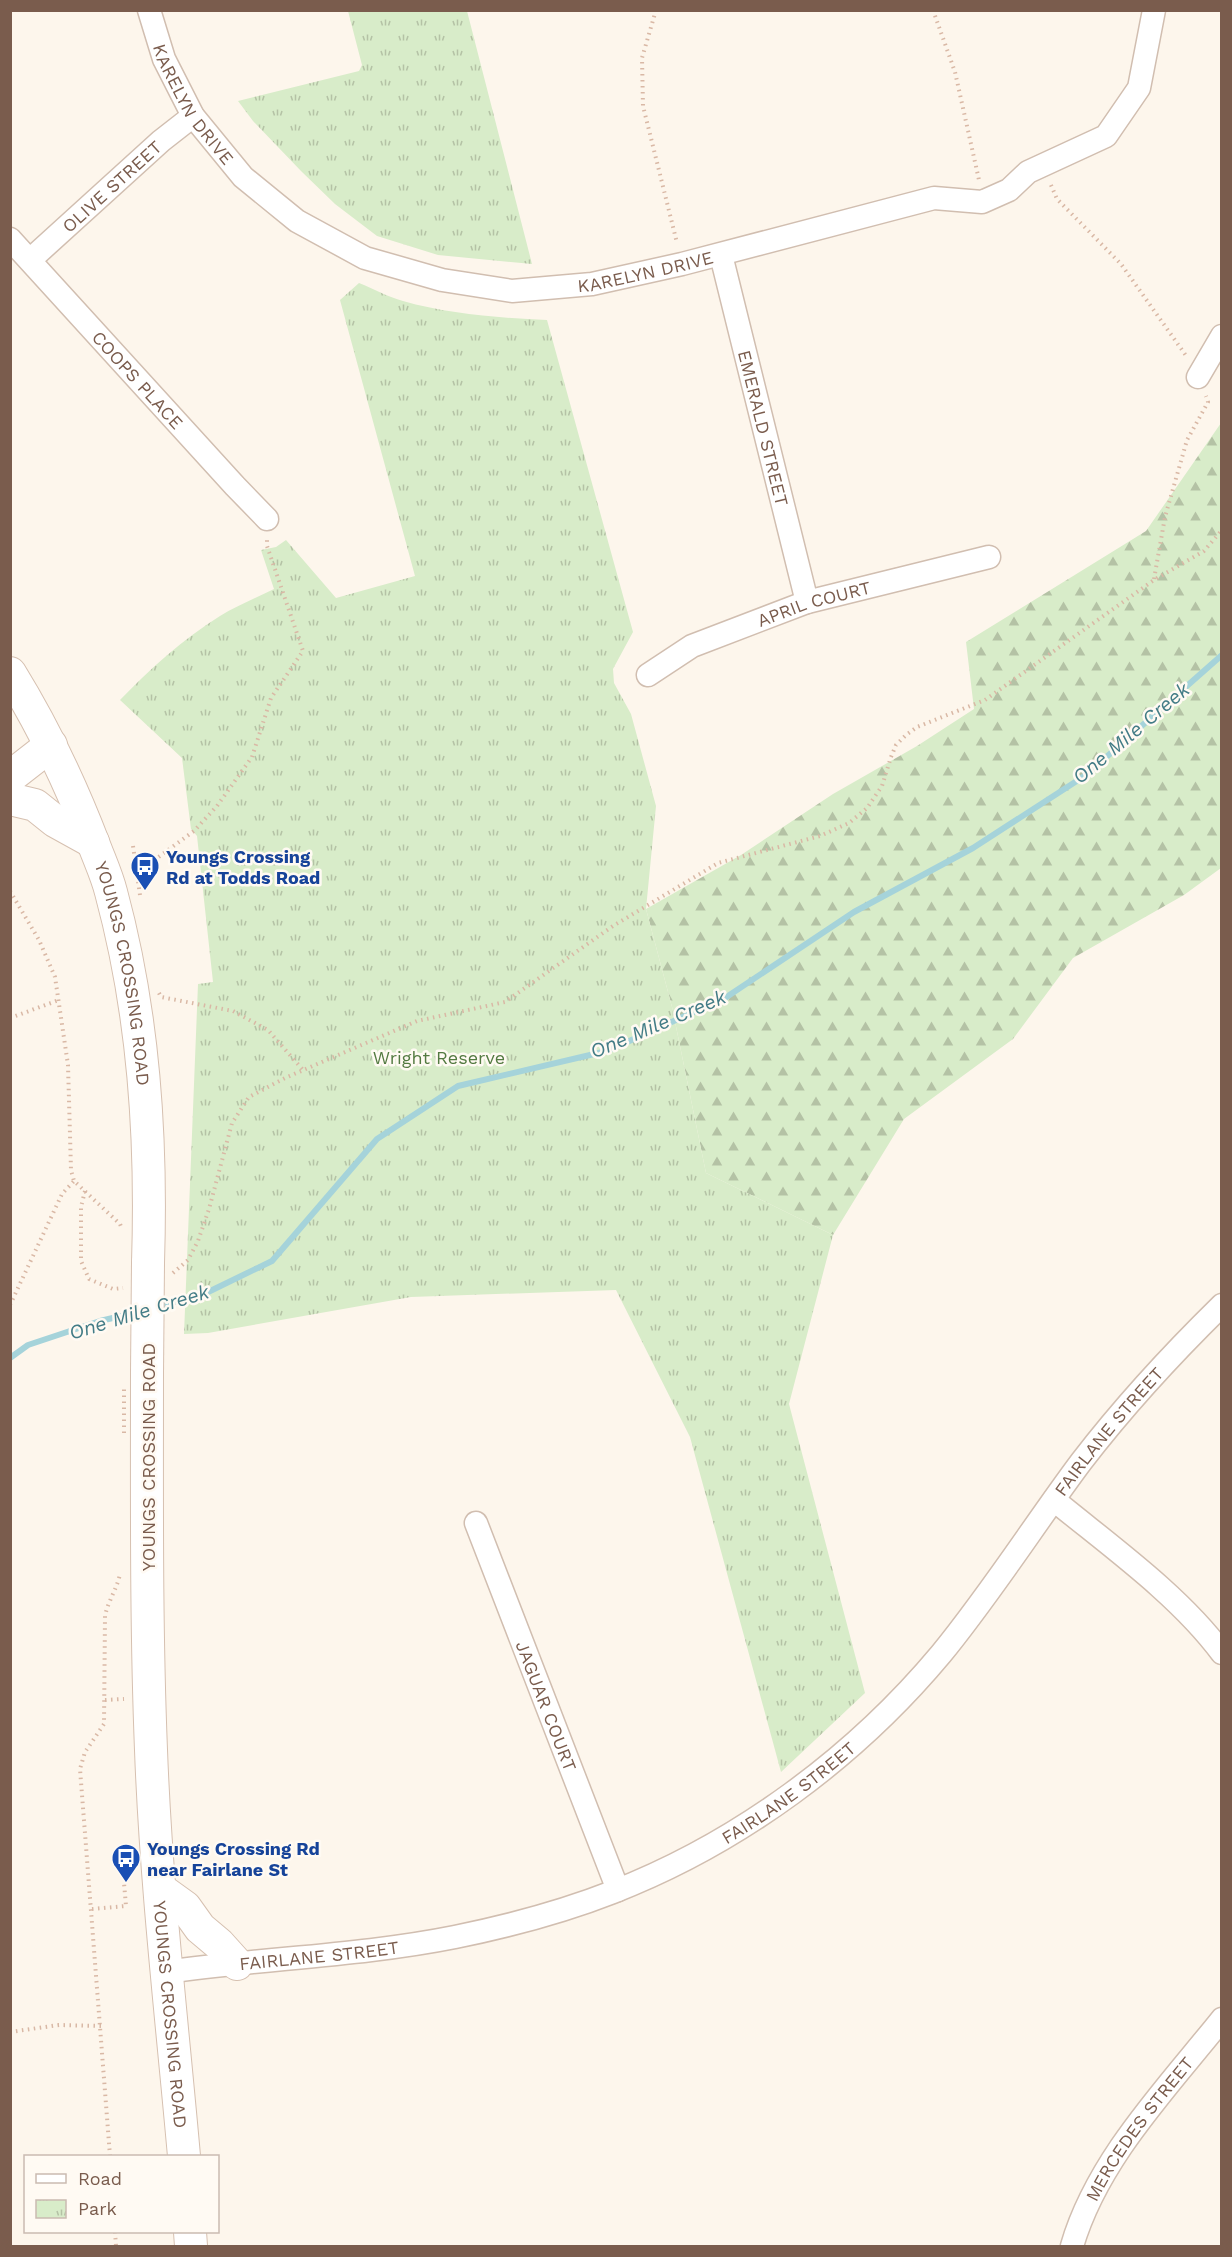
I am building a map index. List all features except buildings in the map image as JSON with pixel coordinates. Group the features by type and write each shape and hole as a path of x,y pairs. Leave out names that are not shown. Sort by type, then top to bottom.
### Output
{"main road":[{"name":"YOUNGS CROSSING ROAD","path":"10,673 57,757 79,805 111,890 138,1022 147,1107 150,1194 157,1271 147,1373 150,1698 160,1889 184,2155"},
{"path":"57,757 12,793 35,805 56,821 93,843"},
{"path":"160,1889 185,1907 200,1928 237,1964"}],"street":[{"name":"KARELYN DRIVE","path":"149,10 164,59 193,116 243,177 297,220 364,258 442,280 512,291 592,284 721,255 934,198 982,202 1009,190 1028,172 1106,136 1139,88 1155,10"},
{"name":"OLIVE STREET","path":"30,260 160,141 193,116"},
{"name":"COOPS PLACE","path":"10,239 267,519"},
{"name":"EMERALD STREET","path":"721,255 807,602"},
{"path":"1198,377 1221,336"},
{"name":"APRIL COURT","path":"648,675 692,646 807,602 989,557"},
{"name":"FAIRLANE STREET","path":"167,1972 398,1946 453,1937 541,1916 618,1890 669,1867 759,1815 804,1784 870,1728 904,1695 941,1653 1054,1500 1132,1400 1221,1305"},
{"path":"1054,1500 1170,1596 1197,1622 1221,1653"},
{"name":"JAGUAR COURT","path":"476,1523 618,1890"},
{"name":"MERCEDES STREET","path":"1072,2247 1092,2192 1118,2152 1221,2019"}],"path":[{"path":"656,10 642,58 643,106 682,264"},
{"path":"933,10 955,72 982,202"},
{"path":"1043,165 1057,199 1121,264 1180,345 1198,377 1208,402 1187,440 1165,517 1154,580"},
{"path":"149,864 194,831 217,806 252,757 271,698 303,651 267,546 267,519"},
{"path":"157,1271 188,1260 198,1241 209,1209 231,1123 249,1097 303,1070 417,1022 505,1002 613,926 718,863 820,836 849,823 867,808 882,786 896,745 906,735 917,727 985,700 1154,580 1204,551 1221,530"},
{"path":"10,891 39,940 55,977 68,1065 71,1170 74,1181 120,1224 123,1232"},
{"path":"160,997 233,1011 268,1030 303,1070"},
{"path":"10,1017 58,1000"},
{"path":"10,1305 62,1194 74,1181"},
{"path":"85,1191 81,1217 81,1261 89,1279 113,1290 124,1287"},
{"path":"123,1444 124,1433"},
{"path":"110,2155 80,1763 104,1724 105,1616 107,1606 118,1585 120,1573"},
{"path":"105,1700 131,1699"},
{"path":"92,1909 126,1906 124,1883"},
{"path":"10,2032 59,2025 101,2026"}],"green space":[{"path":"348,11 467,11 532,264 438,255 377,236 335,204 301,171 253,121 238,101 359,71 362,65"},
{"name":"Wright Reserve","path":"359,283 397,299 438,309 493,317 547,320 633,632 613,669 614,683 631,714 656,806 646,909 672,1007 706,1173 833,1235 789,1404 865,1693 781,1772 690,1437 616,1290 411,1297 208,1333 184,1334 198,984 213,982 197,836 191,829 182,758 120,700 193,634 226,612 274,589 261,550 276,547 286,540 336,598 415,576 340,300"},
{"path":"1221,423 1221,868 1184,895 1073,958 1013,1039 904,1119 833,1235 706,1173 672,1007 646,909 741,855 833,794 917,746 974,709 966,642 1146,531"}],"waterway":[{"name":"One Mile Creek","path":"156,1307 202,1295 272,1261 377,1139 458,1086 607,1051 725,998 854,912 973,848 1086,775 1222,655"},
{"name":"One Mile Creek","path":"10,1358 28,1345 100,1321 138,1312"}],"place":[{"name":"Youngs Crossing Rd at Todds Road","path":"145,892"},
{"name":"Youngs Crossing Rd near Fairlane St","path":"126,1884"}]}
